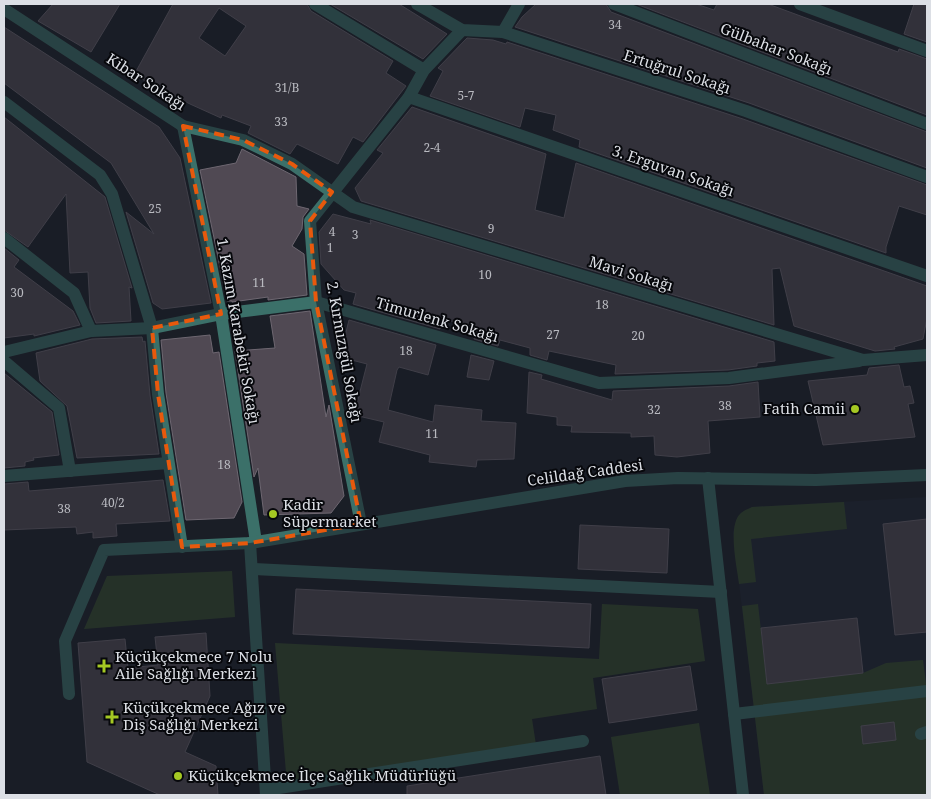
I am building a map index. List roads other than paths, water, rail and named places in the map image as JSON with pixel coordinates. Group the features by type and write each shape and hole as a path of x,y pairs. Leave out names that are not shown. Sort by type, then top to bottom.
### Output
{"street":[{"path":"315,4 424,70"},
{"name":"Ertuğrul Sokağı","path":"417,4 462,30 503,32 746,111 927,177"},
{"path":"503,32 519,4"},
{"name":"Gülbahar Sokağı","path":"614,4 927,124"},
{"path":"800,4 927,51"},
{"name":"Kibar Sokağı","path":"4,9 183,126 243,140 292,164 332,192"},
{"name":"2. Kırmızıgül Sokağı","path":"361,524 316,302 310,221 409,97 424,70 462,30"},
{"name":"3. Erguvan Sokağı","path":"409,97 927,276"},
{"path":"4,102 100,175 112,194 152,328 158,394 182,547"},
{"name":"1. Kazım Karabekir Sokağı","path":"183,126 221,314 253,542 252,569 266,793"},
{"name":"Mavi Sokağı","path":"332,192 353,207 863,360 927,355"},
{"path":"4,238 74,293 91,331"},
{"name":"Timurlenk Sokağı","path":"4,352 91,331 152,328 221,314 316,302 599,383 729,378 863,360"},
{"path":"4,361 58,408 70,471"},
{"path":"4,476 168,463"},
{"name":"Celildağ Caddesi","path":"69,694 65,641 104,550 253,542 625,481 708,478 816,480 927,475"},
{"path":"708,478 743,795"},
{"path":"252,569 720,592"},
{"path":"734,714 927,691"},
{"path":"266,793 583,741"}],"place":[{"name":"Fatih Camii","path":"855,409"},
{"name":"Kadir Süpermarket","path":"273,514"},
{"name":"Küçükçekmece 7 Nolu Aile Sağlığı Merkezi","path":"104,666"},
{"name":"Küçükçekmece Ağız ve Diş Sağlığı Merkezi","path":"112,717"},
{"name":"Küçükçekmece İlçe Sağlık Müdürlüğü","path":"178,776"}]}
